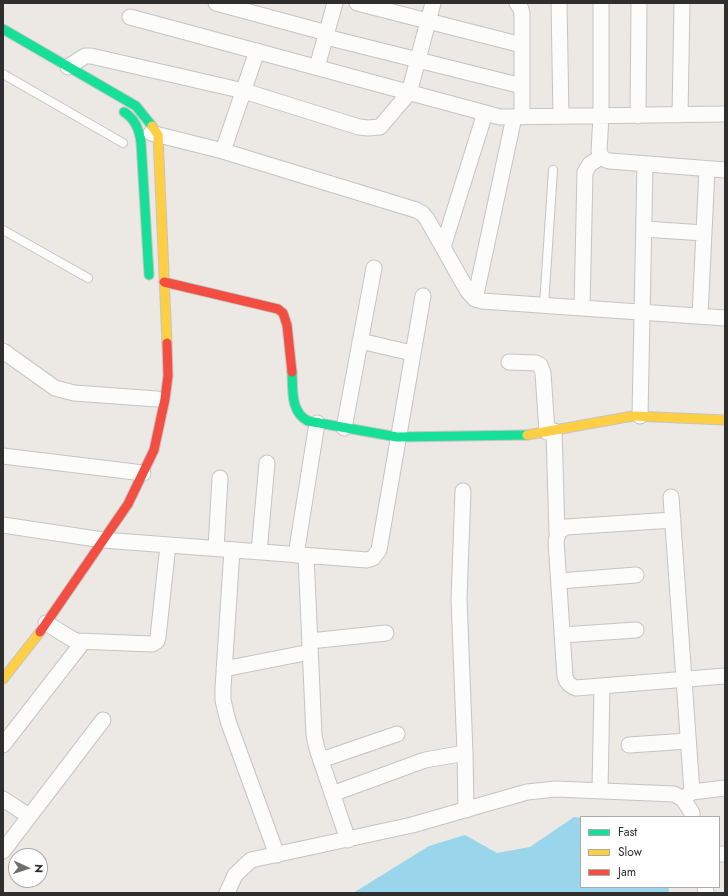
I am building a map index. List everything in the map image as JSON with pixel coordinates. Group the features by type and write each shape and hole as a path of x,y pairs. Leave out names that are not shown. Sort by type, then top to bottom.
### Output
{"street":[{"path":"216,3 418,60 522,86"},
{"path":"317,67 335,3"},
{"path":"357,3 522,45"},
{"path":"68,67 85,56 91,56 244,92 359,127 380,127 409,93 432,3"},
{"path":"475,299 518,117 522,86 522,14 517,3"},
{"path":"559,3 561,116"},
{"path":"601,3 601,116 599,151 601,157 610,161 725,170"},
{"path":"638,116 639,3"},
{"path":"680,115 682,3"},
{"path":"130,17 500,117 725,114"},
{"path":"3,29 136,106 150,122 158,135 168,376 159,399 154,450 128,504 46,623 3,679"},
{"path":"223,151 257,51"},
{"path":"113,106 127,114 134,121 139,130 141,142 149,282"},
{"path":"443,247 485,113"},
{"path":"139,130 223,151 422,213 467,290 475,299 482,301 725,318"},
{"path":"582,308 585,172 590,164 601,157"},
{"path":"640,416 645,164"},
{"path":"700,316 707,169"},
{"path":"644,229 704,233"},
{"path":"344,428 374,268"},
{"path":"164,282 278,309 283,313 287,325 298,414 302,418 317,423 397,436 529,435 633,416 725,420"},
{"path":"3,525 103,540 368,560 373,558 378,550 423,296"},
{"path":"360,341 412,353"},
{"path":"3,351 55,388 64,392 159,399"},
{"path":"509,362 536,363 540,365 543,373 551,432 558,534"},
{"path":"317,423 301,555 310,647 314,735 348,840"},
{"path":"3,456 143,473"},
{"path":"259,552 267,463"},
{"path":"216,548 220,478"},
{"path":"462,491 459,599 466,810"},
{"path":"671,497 688,741 687,796 692,816"},
{"path":"672,520 566,527 561,529 556,541 565,677 567,683 576,688 725,676"},
{"path":"46,623 72,639 83,642 152,644 157,641 168,545"},
{"path":"232,550 223,700 226,716 277,855"},
{"path":"559,581 636,575"},
{"path":"562,635 636,630"},
{"path":"224,669 310,647 386,633"},
{"path":"3,745 83,642"},
{"path":"600,791 602,686"},
{"path":"3,851 103,720"},
{"path":"321,760 397,734"},
{"path":"629,745 688,741"},
{"path":"332,794 425,760 465,753"},
{"path":"227,893 235,875 251,860 412,825 527,792 556,789 674,794 687,796 725,788"},
{"path":"3,799 29,816"}],"lane":[{"path":"3,74 123,143"},
{"path":"544,305 553,170"},
{"path":"3,230 88,278"}],"water":[{"path":"574,817 580,818 580,888 669,888 669,893 353,893 429,846 465,835 497,853 530,847"}],"traffic: fast":[{"path":"3,29 136,106 152,126"},
{"path":"124,112 136,125 141,142 149,275"},
{"path":"292,372 295,406 302,417 308,421 397,437 527,435"}],"traffic: slow":[{"path":"152,126 158,135 167,343"},
{"path":"527,435 633,416 725,420"},
{"path":"3,679 40,632"}],"traffic: jam":[{"path":"164,282 278,309 283,313 287,325 292,372"},
{"path":"40,632 128,504 154,450 165,399 168,376 167,343"}]}
